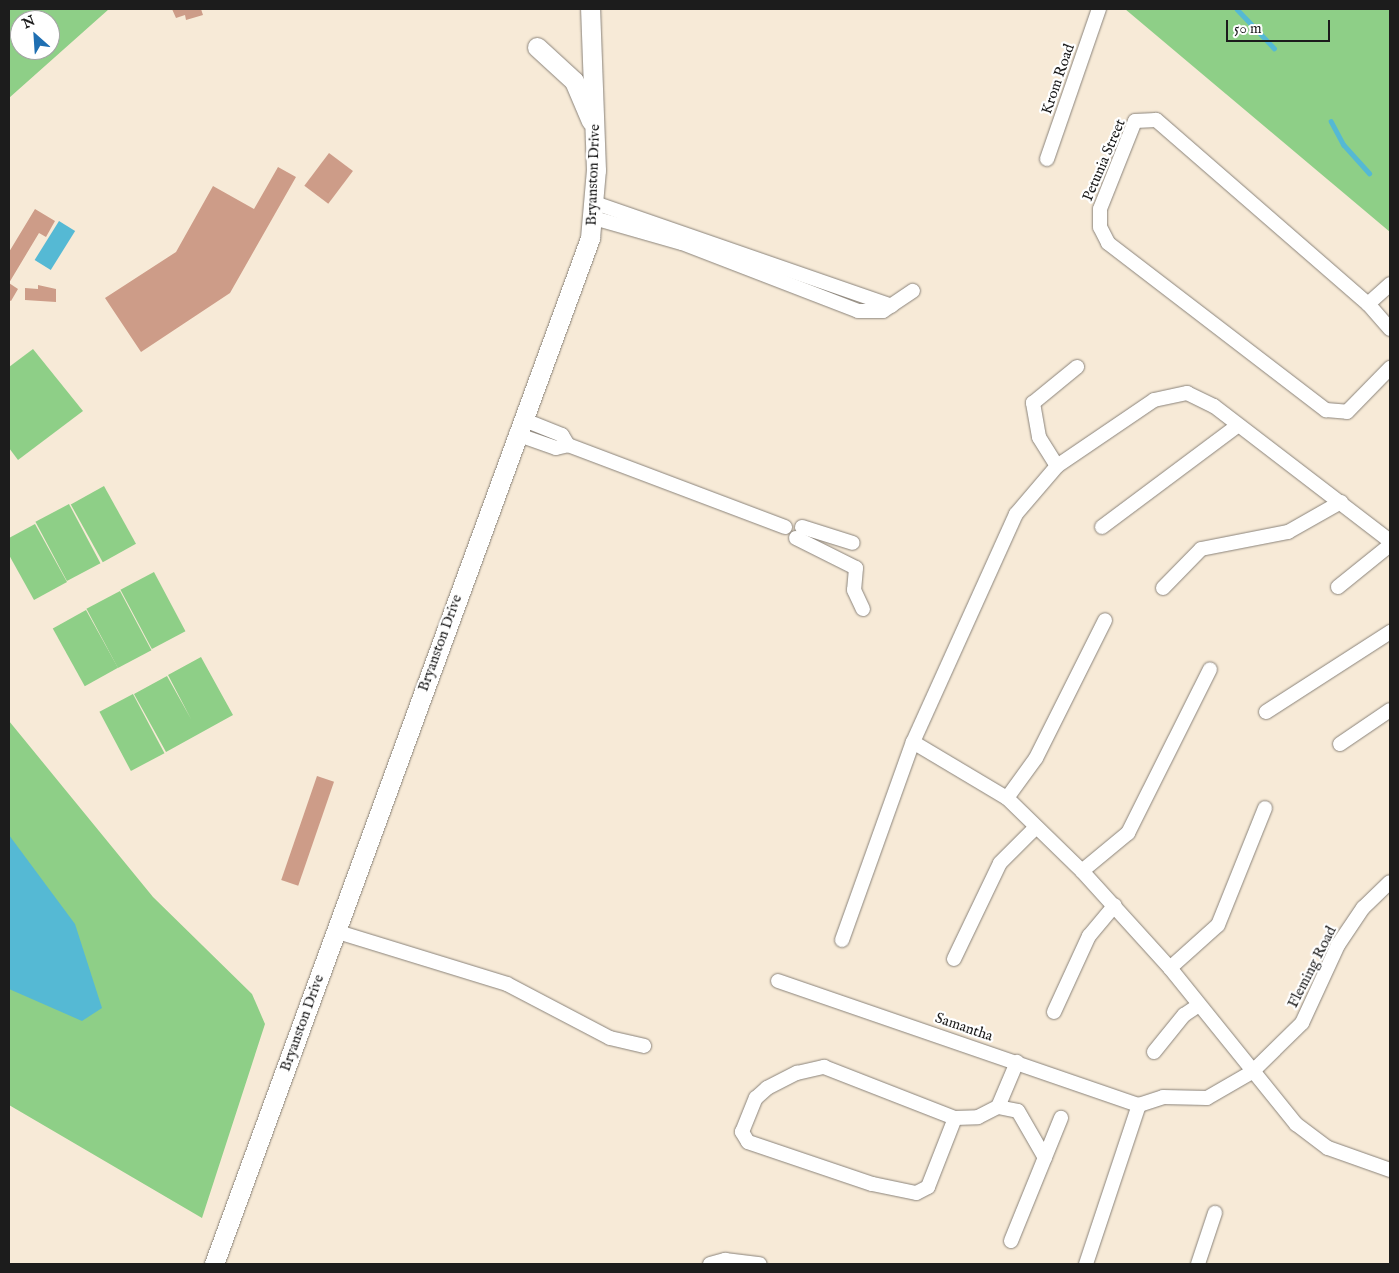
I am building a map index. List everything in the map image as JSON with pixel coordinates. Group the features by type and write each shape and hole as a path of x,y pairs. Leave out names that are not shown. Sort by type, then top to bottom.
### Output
{"street":[{"name":"Bryanston Drive","path":"214,1264 520,426 581,266 594,210 595,132 590,9"},
{"name":"Krom Road","path":"1047,159 1099,9"},
{"path":"537,47 574,81 595,132"},
{"name":"Petunia Street","path":"1390,329 1368,304 1156,120 1146,117 1135,122 1100,209 1100,227 1108,243 1326,410 1347,412 1390,368"},
{"path":"594,210 682,242 858,311 874,313 892,306 913,291"},
{"path":"1368,304 1390,284"},
{"path":"1057,466 1034,422 1033,403 1077,367"},
{"path":"842,940 913,742 1016,514 1057,466 1154,400 1170,394 1202,397 1237,426 1341,502 1390,541"},
{"path":"520,426 556,448 568,445 785,527 792,521 799,532 856,568 854,590 863,609"},
{"path":"1102,527 1237,426"},
{"path":"1163,588 1201,549 1288,532 1341,502"},
{"path":"799,532 853,543"},
{"path":"1338,587 1390,545"},
{"path":"1007,798 1036,758 1104,620"},
{"path":"1266,712 1390,632"},
{"path":"1082,871 1128,833 1210,669"},
{"path":"1340,744 1390,710"},
{"path":"913,742 1007,798 1082,871 1115,905 1170,968 1252,1072 1296,1124 1328,1148 1390,1170"},
{"path":"1170,968 1218,925 1264,808"},
{"path":"954,959 1000,863 1036,827"},
{"name":"Fleming Road","path":"1139,1105 1163,1097 1207,1098 1252,1072 1302,1023 1338,945 1362,908 1390,882"},
{"path":"1054,1012 1089,936 1115,905"},
{"path":"335,931 507,984 610,1038 644,1046"},
{"name":"Samantha","path":"778,981 1139,1105"},
{"path":"1154,1052 1184,1015 1199,1005"},
{"path":"998,1107 1016,1062"},
{"path":"955,1118 928,1187 916,1193 872,1184 748,1142 742,1132 756,1098 779,1081 814,1067 833,1068 955,1118 978,1117 998,1107 1018,1111 1026,1118 1045,1158"},
{"path":"1086,1264 1139,1105"},
{"path":"1012,1241 1061,1118"},
{"path":"1198,1264 1216,1213"},
{"path":"710,1264 726,1260 760,1264"}],"green space":[{"path":"9,9 109,9 60,53 60,10 10,10 10,60 52,60 9,98"},
{"path":"1125,9 1390,9 1390,232"},
{"path":"33,349 83,411 18,460 9,448 9,367"},
{"path":"104,486 136,544 103,562 71,504"},
{"path":"69,504 100,563 67,581 35,522"},
{"path":"35,524 67,582 34,600 9,555 9,538"},
{"path":"154,572 185,631 152,649 120,590"},
{"path":"120,591 151,650 118,668 86,609"},
{"path":"86,610 118,668 85,686 53,628"},
{"path":"201,657 233,715 166,752 134,694 167,676 191,719 168,675"},
{"path":"133,694 164,753 131,771 99,712"},
{"path":"9,721 153,897 252,994 265,1024 202,1218 9,1105"}],"water":[{"path":"59,221 75,231 51,270 35,260"},
{"path":"9,835 75,924 102,1008 82,1021 9,989"}],"building":[{"path":"172,9 201,9 203,15 186,20 185,15 176,18"},
{"path":"329,153 353,171 328,204 304,186"},
{"path":"278,167 296,177 230,293 141,352 105,298 176,252 213,186 254,209"},
{"path":"35,209 55,221 46,237 39,233 9,283 9,252"},
{"path":"9,283 18,289 11,301 9,300"},
{"path":"38,285 56,289 56,302 25,300 25,288 38,289"},
{"path":"317,776 334,782 298,886 281,880"}],"waterway":[{"path":"1237,9 1274,48"},
{"path":"1331,121 1344,145 1369,173"}]}
